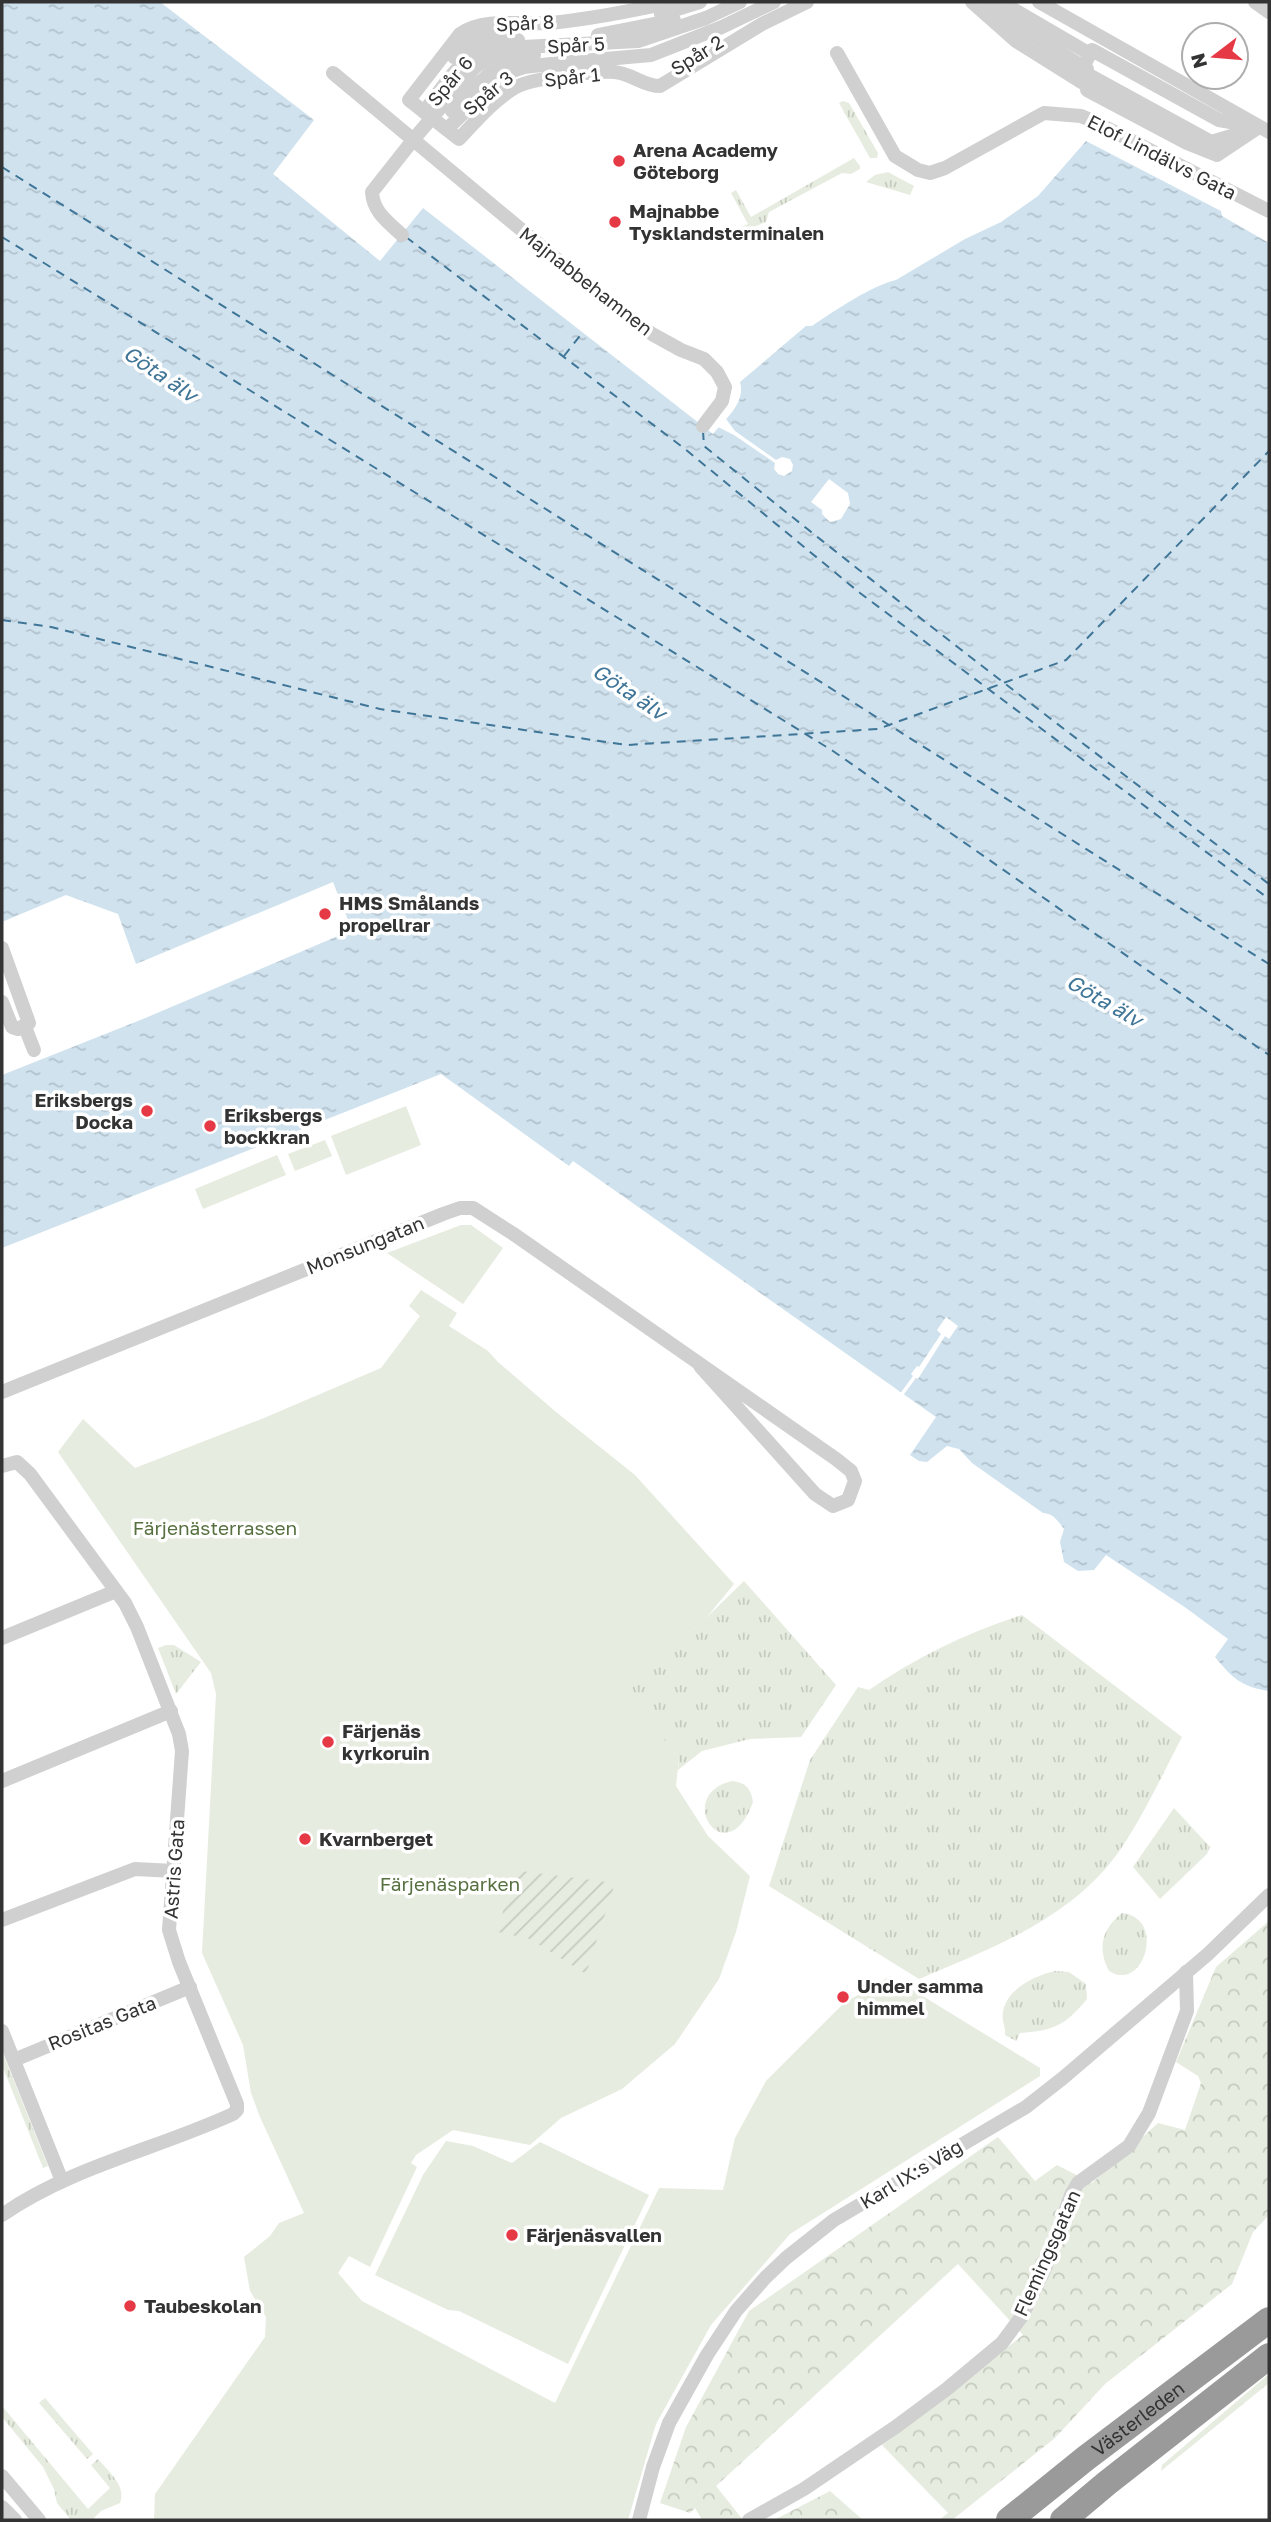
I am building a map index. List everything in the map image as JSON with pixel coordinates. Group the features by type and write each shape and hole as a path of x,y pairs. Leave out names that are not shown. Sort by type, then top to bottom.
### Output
{"highway":[{"name":"Västerleden","path":"1009,2520 1179,2386 1269,2320"},
{"name":"Västerleden","path":"1063,2520 1269,2356"}],"street":[{"name":"Spår 8","path":"435,120 460,34 470,28 489,24 548,23 612,15 672,2"},
{"path":"435,120 465,44 485,35 615,23 699,2"},
{"name":"Spår 6","path":"435,120 466,59 488,45 513,40 603,35 637,29 699,12 721,2"},
{"name":"Spår 5","path":"435,120 474,68 488,58 508,50 638,41 706,18 740,2"},
{"path":"402,234 380,216 373,202 372,192 413,140 506,62 530,55 644,50 718,21 756,2"},
{"name":"Spår 3","path":"435,120 484,93 512,71 560,62 651,55 722,27 774,2"},
{"name":"Spår 2","path":"435,120 477,109 513,80 532,74 620,65 658,78 790,2"},
{"name":"Spår 1","path":"435,120 482,115 516,86 534,81 618,72 650,86 660,86 762,24 807,2"},
{"path":"972,2 1016,41 1085,68"},
{"path":"984,2 1085,68 1210,142 1264,129"},
{"path":"1001,2 1085,68"},
{"path":"1039,2 1264,129"},
{"path":"1255,2 1269,12"},
{"path":"1085,68 1092,50 1219,120 1264,129"},
{"name":"Elof Lindälvs Gata","path":"837,53 895,156 918,170 930,173 945,168 1044,113 1066,113 1095,122 1269,211"},
{"name":"Majnabbehamnen","path":"333,73 595,291 652,334 704,359 717,372 725,387 722,401 703,426"},
{"path":"2,948 29,1023 18,1029 12,1027 2,1002"},
{"path":"25,1027 34,1050"},
{"name":"Monsungatan","path":"2,1392 460,1208 477,1209 851,1471 855,1481 848,1500 833,1506 815,1494 700,1366"},
{"name":"Astris Gata","path":"2,1466 17,1462 30,1474 116,1591 137,1627 171,1712 182,1751 169,1930 179,1962 237,2104 237,2110 222,2119 62,2181 24,2200 2,2215"},
{"path":"2,1638 116,1591"},
{"path":"2,1781 171,1712"},
{"path":"2,1920 135,1869 174,1871"},
{"name":"Karl IX:s Väg","path":"639,2520 669,2423 714,2344 736,2311 765,2278 834,2220 1026,2107 1186,1972 1269,1895"},
{"name":"Flemingsgatan","path":"749,2520 804,2489 884,2435 948,2388 1002,2343 1023,2316 1046,2266 1070,2195 1078,2183 1129,2146 1149,2113 1187,2011 1186,1972"},
{"name":"Rositas Gata","path":"14,2060 190,1987"},
{"path":"2,2031 62,2181"},
{"path":"2,2476 39,2520"},
{"path":"2,2507 15,2520"}],"green space":[{"path":"839,103 849,103 878,153 877,158 870,158"},
{"path":"854,158 860,169 851,174 842,173 769,212 766,222 741,232 737,229 748,224 731,193 736,190 751,217"},
{"path":"888,172 914,186 910,195 866,182 875,175"},
{"path":"406,1106 421,1145 346,1175 331,1136"},
{"path":"325,1140 332,1156 295,1171 288,1154"},
{"path":"277,1155 286,1175 203,1209 195,1189"},
{"path":"461,1225 471,1225 503,1248 463,1304 387,1253"},
{"name":"Färjenäsparken","path":"421,1290 457,1313 449,1326 488,1351 556,1412 635,1475 734,1584 707,1617 622,1688 679,1758 676,1786 708,1836 750,1876 736,1932 719,1979 675,2044 622,2089 561,2118 530,2145 453,2130 416,2155 411,2163 417,2167 370,2267 349,2256 338,2273 362,2301 555,2403 659,2188 723,2190 735,2138 766,2081 844,2003 890,1976 1040,2068 1040,2076 790,2234 711,2325 656,2424 628,2520 154,2520 155,2494 265,2337 266,2317 250,2291 244,2257 270,2236 279,2223 304,2213 260,2117 251,2093 243,2045 202,1953 216,1694 211,1673 58,1452 83,1419 135,1468 264,1418 381,1368 420,1316 409,1306"},
{"path":"744,1581 836,1685 801,1737 750,1739 702,1751 678,1770 679,1758 621,1688 707,1617"},
{"path":"1022,1615 1182,1737 1129,1837 1101,1874 1055,1913 1029,1928 919,1979 769,1886 810,1760 858,1687 869,1690 942,1647"},
{"path":"174,1645 201,1662 176,1694 158,1648"},
{"path":"732,1781 747,1787 753,1802 742,1823 730,1832 719,1832 710,1825 705,1813 706,1801 715,1789"},
{"path":"1174,1808 1210,1847 1207,1854 1160,1899 1133,1867"},
{"path":"513,1870 615,1883 586,1974 530,1939 498,1932"},
{"path":"1122,1913 1135,1917 1142,1925 1146,1935 1146,1947 1138,1967 1130,1973 1120,1975 1109,1971 1105,1963 1103,1939 1115,1919"},
{"path":"1269,1921 1269,2215 1253,2232 1232,2284 1105,2384 1055,2438 952,2520 939,2520 948,2513 882,2445 1023,2335 958,2264 716,2486 743,2520 702,2520 695,2508 690,2513 660,2503 686,2427 749,2311 998,2137 1035,2181 1057,2165 1092,2183 1158,2123 1185,2130 1201,2083 1198,2076 1176,2062 1216,1967"},
{"path":"1055,1971 1069,1972 1086,1984 1087,1999 1058,2025 1020,2033 1016,2041 1005,2035 1003,2015 1010,1996 1023,1984"},
{"path":"2,2051 48,2166 43,2168 2,2065"},
{"name":"Färjenäsvallen","path":"446,2141 473,2146 512,2163 540,2142 649,2195 568,2364 459,2311 448,2310 375,2275 423,2175"},
{"path":"1269,2374 1269,2383 1161,2471 1162,2465"},
{"path":"45,2398 93,2454 87,2459 39,2403"},
{"path":"2,2406 88,2509 110,2488 91,2465 98,2459 119,2485 120,2503 101,2511 92,2520 71,2520 57,2503 54,2489 43,2467 2,2417"},
{"path":"830,2491 863,2520 774,2520"}],"water":[{"name":"Göta älv","path":"2,2 160,2 314,120 273,174 380,261 423,208 713,434 737,404 740,382 806,326 812,326 864,293 896,280 965,239 1001,222 1038,196 1086,141 1221,211 1222,216 1269,243 1269,1691 1238,1680 1215,1657 1228,1639 1106,1555 1094,1570 1078,1571 1064,1562 1060,1542 1064,1529 1057,1520 972,1463 959,1449 947,1446 927,1462 919,1461 910,1455 936,1417 573,1161 569,1166 441,1074 2,1248 2,1075 143,1019 352,930 333,882 136,964 118,914 66,895 2,922"}],"pier":[{"path":"726,419 735,431 776,460 782,457 790,459 792,471 784,476 778,474 774,469 775,463 718,427"},
{"path":"829,479 848,493 850,504 841,519 830,522 822,514 822,510 811,502"},
{"path":"946,1317 958,1326 949,1339 945,1336 918,1379 916,1378 902,1397 899,1395 913,1376 911,1374 919,1367 941,1334 937,1330"}],"ferry route":[{"path":"2,167 1269,964"},
{"path":"2,237 833,751 1269,1055"},
{"path":"406,237 685,449 860,593 1269,899"},
{"path":"564,356 583,332"},
{"path":"703,431 704,446 984,668 1269,884"},
{"path":"2,620 51,627 380,709 627,745 878,729 1066,660 1269,451"}],"place":[{"name":"Arena Academy Göteborg","path":"619,161"},
{"name":"Majnabbe Tysklandsterminalen","path":"615,222"},
{"name":"HMS Smålands propellrar","path":"325,914"},
{"name":"Eriksbergs Docka","path":"147,1111"},
{"name":"Eriksbergs bockkran","path":"210,1126"},
{"name":"Färjenäs kyrkoruin","path":"328,1742"},
{"name":"Kvarnberget","path":"305,1839"},
{"name":"Under samma himmel","path":"843,1997"},
{"name":"Färjenäsvallen","path":"512,2235"},
{"name":"Taubeskolan","path":"130,2306"}],"park label":[{"name":"Färjenästerrassen","path":"215,1528"}]}
